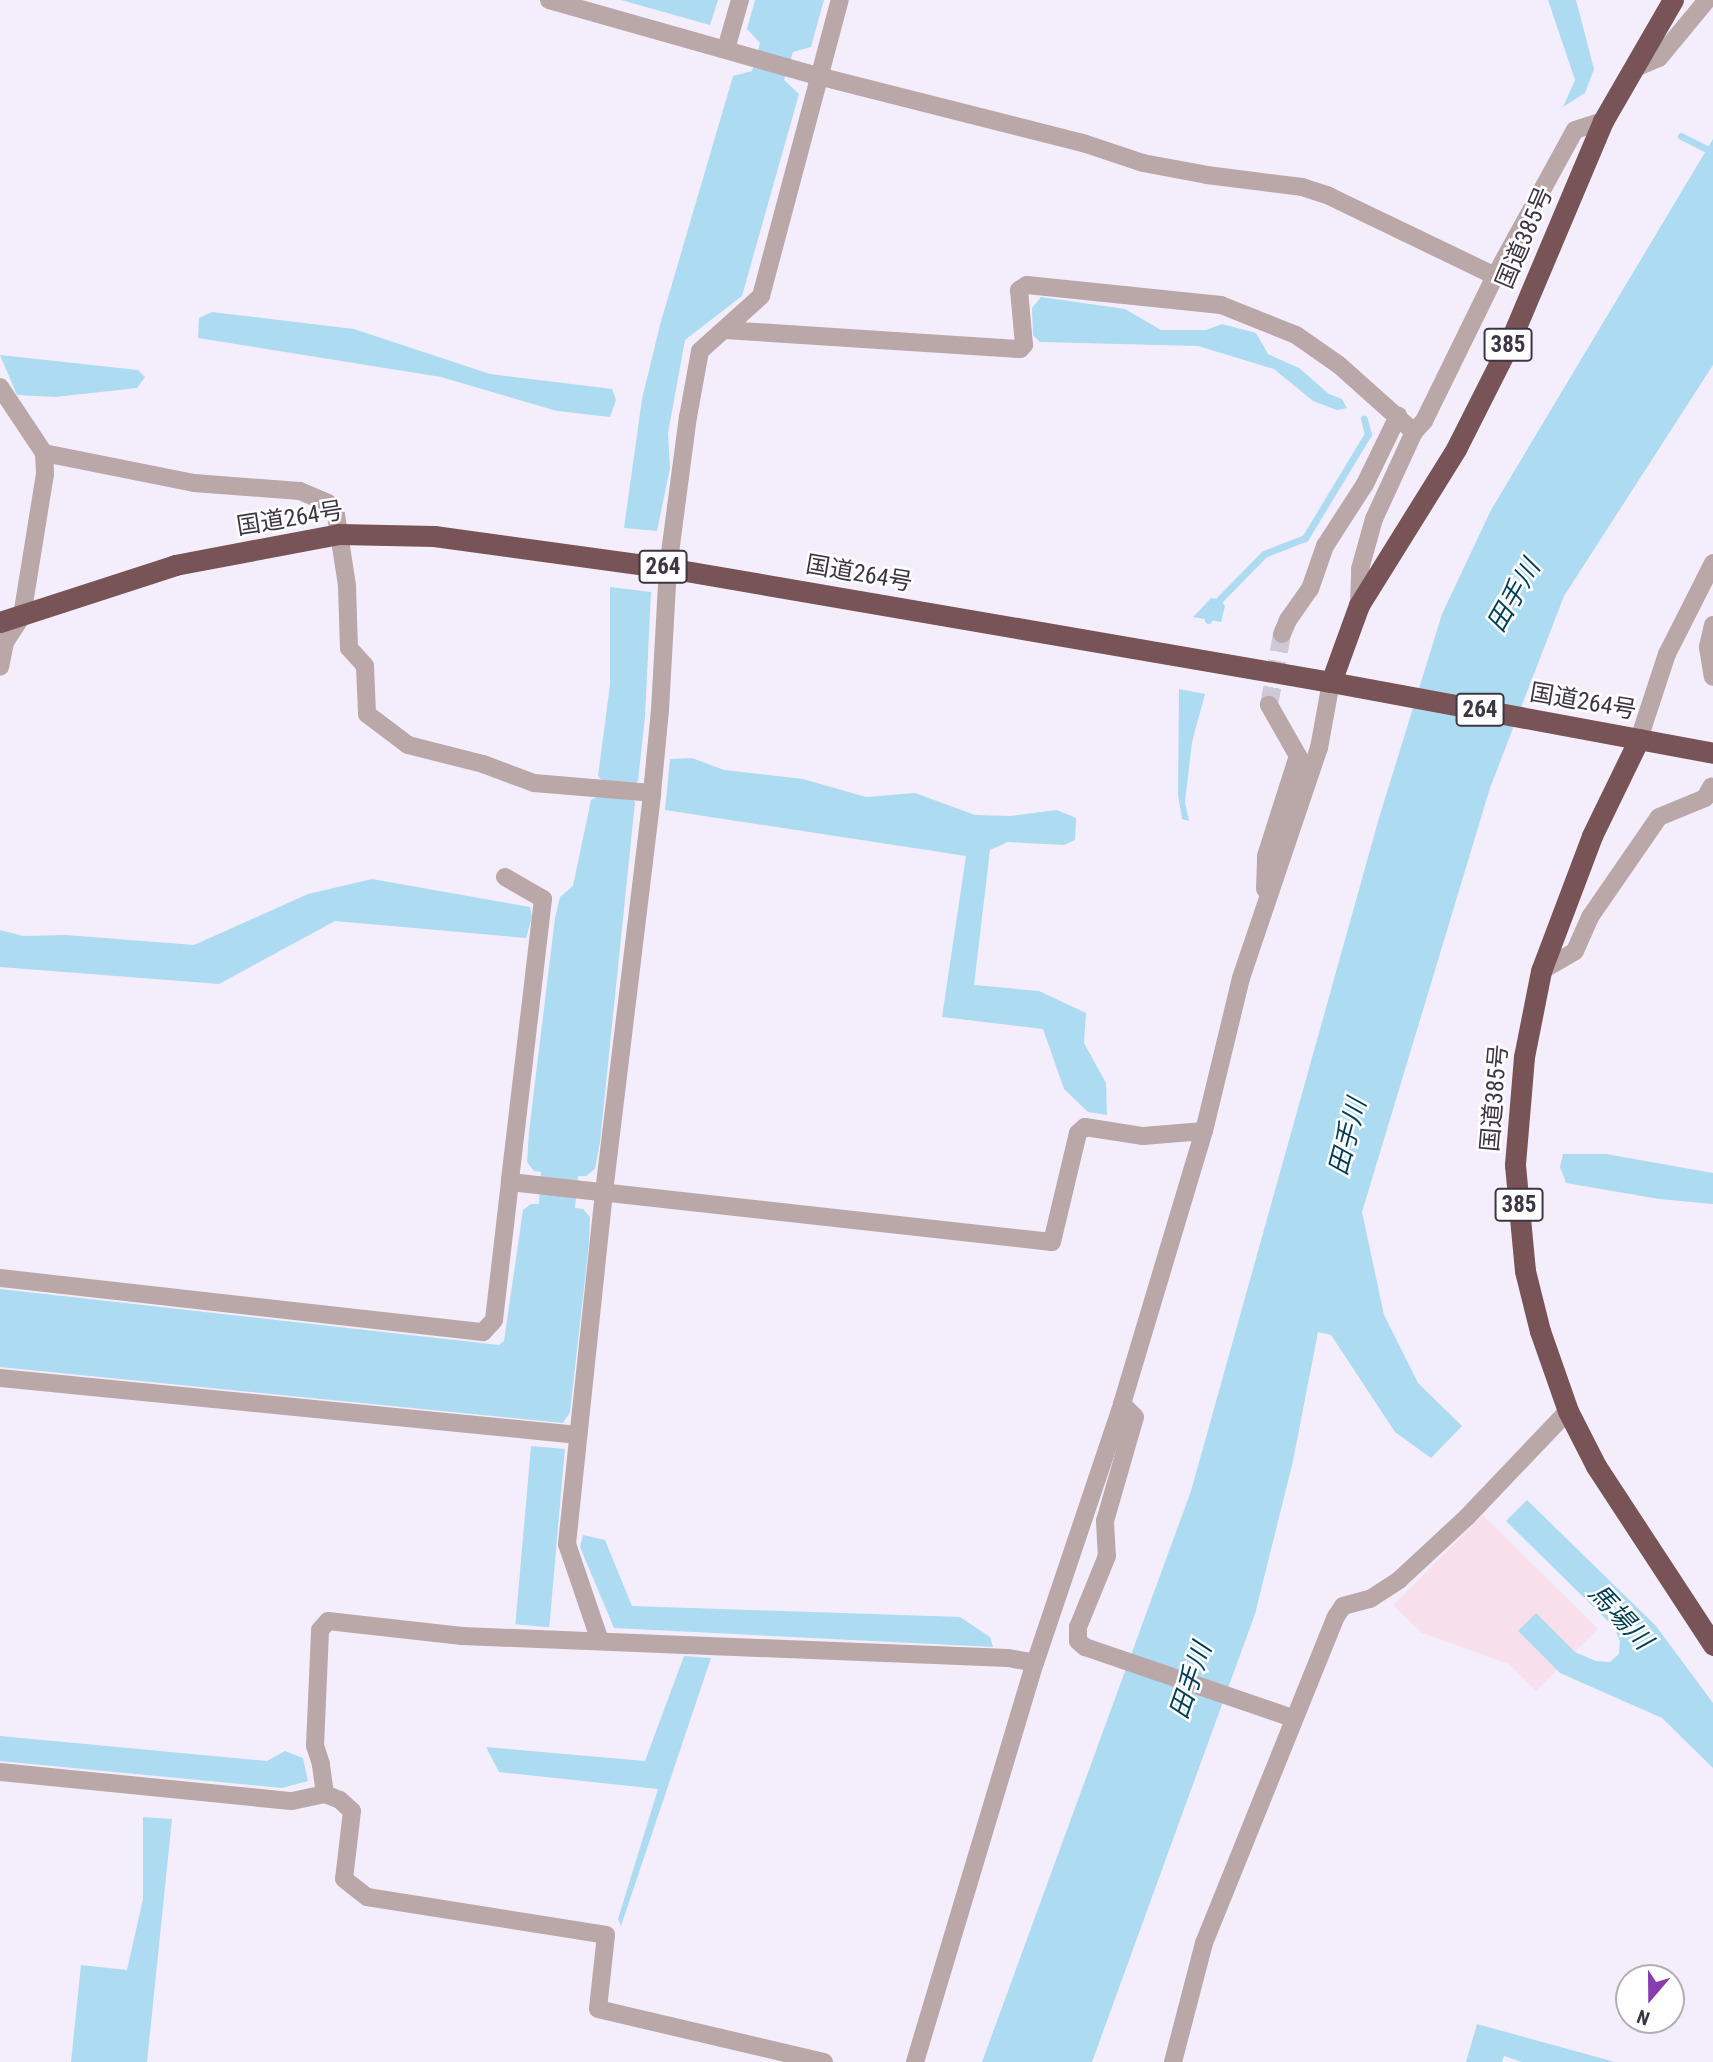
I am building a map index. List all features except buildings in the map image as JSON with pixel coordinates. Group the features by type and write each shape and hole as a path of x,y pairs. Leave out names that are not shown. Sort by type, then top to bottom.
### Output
{"highway":[{"name":"国道385号","path":"1331,682 1359,605 1468,425 1508,346 1603,121 1673,0"},
{"name":"国道264号","path":"0,622 175,565 339,534 434,536 668,568 1331,682 1713,753"},
{"name":"国道385号","path":"1639,739 1592,836 1541,971 1524,1057 1515,1165 1525,1271 1540,1331 1568,1411 1596,1466 1713,1645"}],"street":[{"path":"549,0 818,76 1086,144 1143,163 1207,175 1302,187 1329,196 1495,276"},
{"path":"726,49 740,0"},
{"path":"600,1642 567,1544 645,792 660,710 668,568 700,351 761,296 840,0"},
{"path":"1633,69 1658,58 1707,0"},
{"path":"1359,605 1360,569 1374,519 1414,432 1424,421 1495,276 1576,131 1603,121"},
{"path":"725,330 1020,349 1024,345 1019,290 1027,285 1221,305 1296,334 1339,365 1414,432"},
{"path":"0,387 44,453 45,474 22,616 5,642 0,667"},
{"path":"1282,634 1288,620 1310,589 1325,546 1365,484 1398,416"},
{"path":"44,453 194,483 300,491 328,503 336,515 347,585 349,648 365,666 368,714 408,745 483,764 534,783 645,792"},
{"path":"1639,739 1667,654 1713,563"},
{"path":"1713,625 1708,647 1713,677"},
{"path":"915,2062 1035,1663 1122,1404 1204,1131 1241,978 1265,900 1283,859 1319,748 1331,682"},
{"path":"1265,900 1266,856 1298,756 1269,705"},
{"path":"1541,971 1574,951 1590,917 1659,817 1705,798 1710,787"},
{"path":"0,1278 483,1332 494,1320 543,899 505,877"},
{"path":"510,1182 1052,1242 1078,1133 1085,1126 1143,1136 1204,1131"},
{"path":"0,1378 578,1435"},
{"path":"1122,1404 1135,1417 1105,1521 1107,1556 1078,1627 1078,1641 1084,1647 1285,1716"},
{"path":"1173,2062 1204,1943 1285,1716 1343,1606 1355,1600 1370,1599 1399,1580 1467,1517 1568,1411"},
{"path":"325,1794 321,1764 315,1746 320,1630 328,1621 462,1636 1008,1658 1035,1663"},
{"path":"0,1772 292,1801 325,1794 340,1800 352,1811 344,1879 367,1897 606,1935 598,2009 824,2062"}],"shaded area":[{"path":"1483,1515 1598,1629 1536,1691 1509,1664 1422,1633 1393,1605"}],"water":[{"path":"621,0 718,0 710,25"},
{"path":"755,0 824,0 811,47 793,52 784,80 799,94 742,296 685,340 668,433 670,468 657,531 624,528 642,399 660,325 733,76 752,71 760,43 747,29"},
{"path":"1548,0 1576,0 1594,69 1585,93 1563,107 1575,80"},
{"name":"田手川","path":"1713,139 1713,365 1564,596 1490,788 1362,1212 1384,1315 1418,1383 1462,1426 1431,1458 1395,1432 1331,1335 1318,1332 1293,1461 1255,1614 1092,2062 982,2062 1191,1491 1379,818 1442,614 1491,510"},
{"path":"1041,297 1125,309 1161,330 1206,330 1222,324 1256,333 1268,354 1299,368 1329,394 1342,399 1347,408 1337,410 1313,401 1274,369 1198,346 1040,342 1033,335 1032,308"},
{"path":"212,312 354,329 490,374 612,389 616,400 610,417 557,411 441,377 198,338 199,318"},
{"path":"0,355 138,370 145,377 137,388 55,397 17,395"},
{"path":"610,587 651,592 645,717 638,781 632,785 630,797 635,802 600,1142 595,1169 586,1176 578,1176 575,1208 583,1209 590,1217 589,1244 570,1412 563,1423 0,1367 0,1289 499,1345 504,1341 523,1210 531,1204 539,1204 541,1172 534,1171 527,1162 555,918 560,897 573,886 591,800 603,793 604,782 598,776 610,685"},
{"path":"1211,598 1220,599 1225,606 1221,622 1193,617"},
{"path":"1179,689 1205,694 1192,742 1185,802 1189,821 1182,819 1178,795"},
{"path":"692,758 724,770 803,779 866,797 915,793 975,815 1010,816 1057,810 1076,818 1075,840 1064,845 1008,842 990,850 974,985 1039,991 1086,1013 1084,1043 1106,1083 1107,1115 1088,1112 1064,1089 1043,1029 942,1017 966,856 665,810 670,759"},
{"path":"372,879 530,907 532,917 526,938 335,921 219,984 0,967 0,930 23,936 66,935 194,945 308,894"},
{"path":"1563,1154 1606,1154 1713,1173 1713,1204 1659,1199 1566,1183 1560,1167"},
{"path":"531,1446 565,1449 549,1627 515,1624"},
{"name":"馬場川","path":"1527,1500 1656,1626 1713,1703 1713,1768 1662,1718 1560,1673 1518,1631 1536,1613 1575,1652 1596,1661 1610,1662 1619,1654 1620,1641 1614,1627 1506,1521"},
{"path":"583,1535 605,1540 632,1606 960,1617 990,1637 993,1647 614,1628 580,1547"},
{"path":"684,1656 711,1658 621,1926 618,1919 658,1789 499,1772 486,1747 645,1761"},
{"path":"0,1736 267,1761 285,1751 303,1758 308,1781 282,1788 0,1761"},
{"path":"143,1817 172,1819 147,2062 71,2062 81,1965 127,1970 143,1899"},
{"path":"1477,2024 1615,2062 1522,2062 1504,2056 1502,2062 1466,2062"}],"waterway":[{"path":"1681,136 1713,152"},
{"path":"1208,620 1220,599 1264,554 1305,538 1368,434 1364,419"}],"tunnel":[{"path":"1269,705 1282,634"}]}
